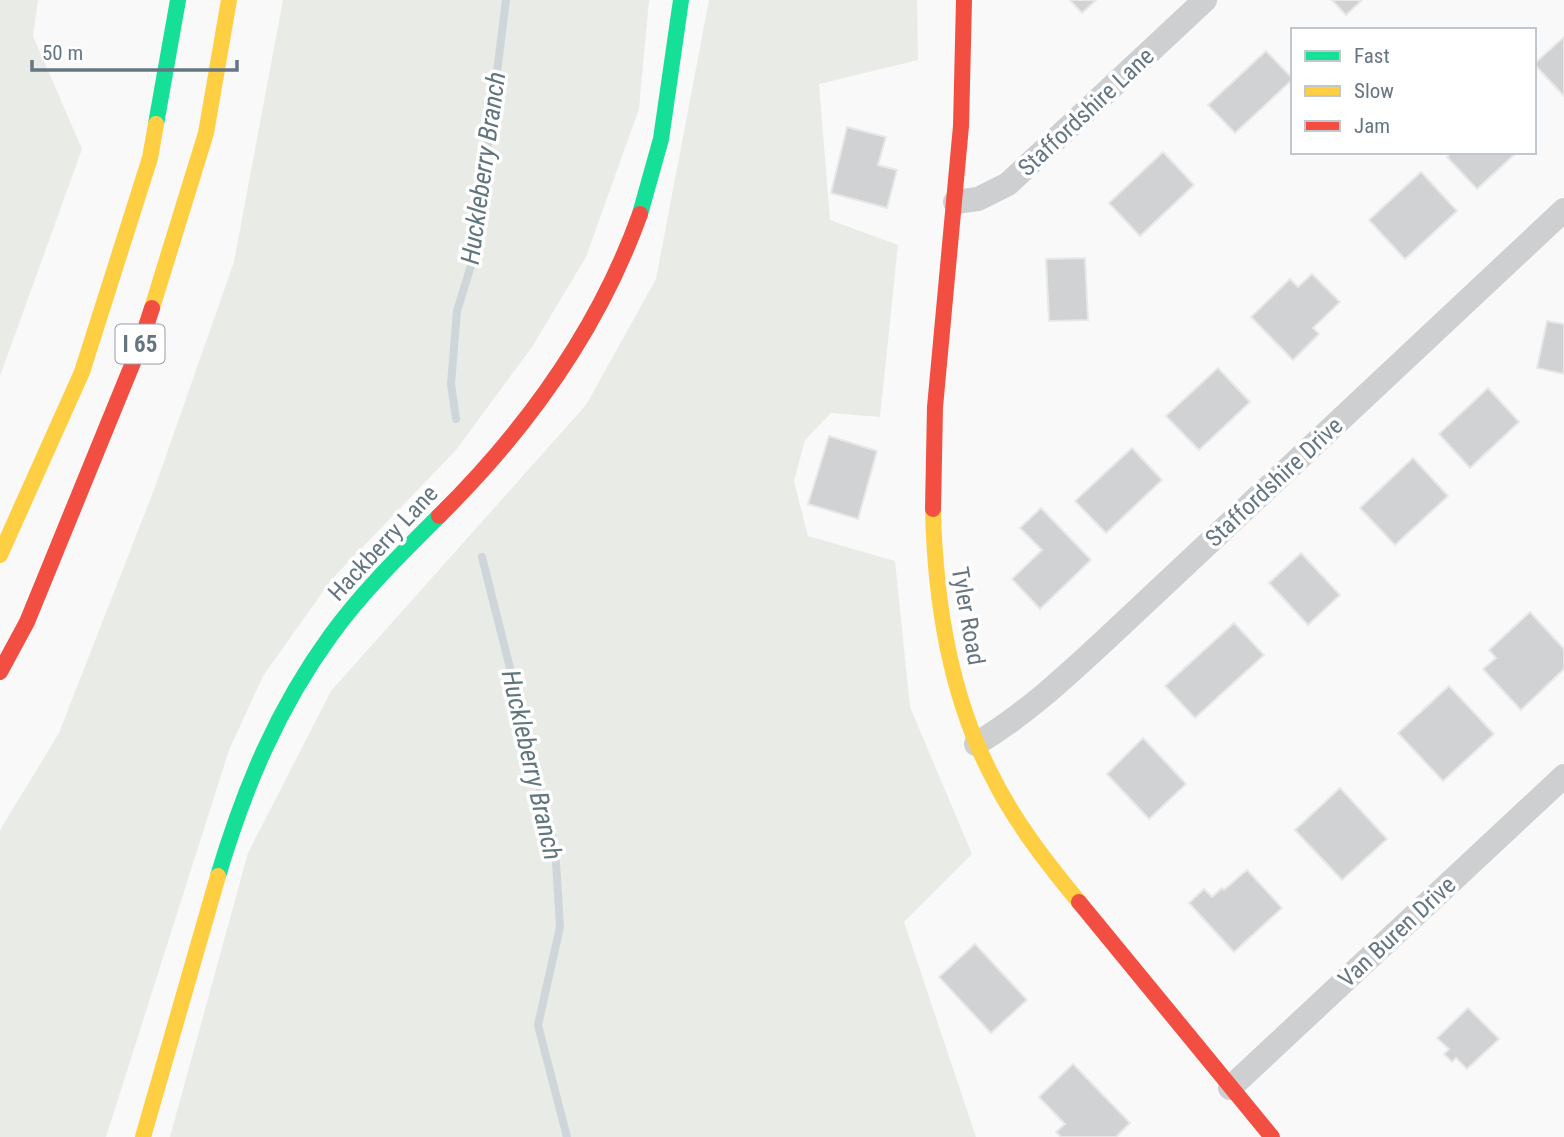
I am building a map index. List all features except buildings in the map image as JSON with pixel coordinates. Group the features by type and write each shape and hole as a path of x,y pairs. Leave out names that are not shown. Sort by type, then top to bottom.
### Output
{"main road":[{"name":"I 65","path":"0,555 82,372 150,158 178,0"},
{"name":"I 65","path":"0,671 27,622 139,348 206,133 229,0"},
{"name":"Hackberry Lane","path":"143,1137 216,881 240,808 278,718 313,660 352,608 385,569 504,448 538,404 583,335 625,251 657,163 668,106 681,0"},
{"name":"Tyler Road","path":"964,0 963,98 935,405 932,508 936,583 945,638 961,701 976,744 992,778 1047,863 1272,1137"}],"street":[{"name":"Staffordshire Lane","path":"955,202 978,200 1008,184 1205,0"},
{"name":"Staffordshire Drive","path":"976,744 1037,703 1564,210"},
{"name":"Van Buren Drive","path":"1230,1088 1564,776"}],"shaded area":[{"path":"0,0 38,0 33,36 82,149 0,376"},
{"path":"283,0 649,0 639,109 586,257 532,347 456,450 332,579 263,676 229,750 106,1137 0,1137 0,830 59,733 155,487 234,262"},
{"path":"709,0 917,0 918,60 819,84 830,220 898,245 880,417 831,413 805,440 794,481 808,536 895,561 910,707 972,854 904,922 976,1137 170,1137 248,853 331,691 586,405 656,279"}],"waterway":[{"name":"Huckleberry Branch","path":"456,419 451,384 457,311 474,256 506,0"},
{"name":"Huckleberry Branch","path":"482,557 555,847 560,927 538,1025 567,1137"}],"traffic: fast":[{"path":"156,124 178,0"},
{"path":"640,214 661,139 681,0"},
{"path":"218,876 251,781 294,692 331,635 356,604 439,516"}],"traffic: slow":[{"path":"152,308 206,133 229,0"},
{"path":"0,555 82,372 150,158 156,124"},
{"path":"933,509 941,611 964,711 991,774 1020,825 1079,902"},
{"path":"143,1137 218,876"}],"traffic: jam":[{"path":"933,509 935,407 961,126 964,0"},
{"path":"439,516 501,449 556,377 603,298 640,214"},
{"path":"0,672 27,622 139,348 152,308"},
{"path":"1079,902 1272,1137"}]}
